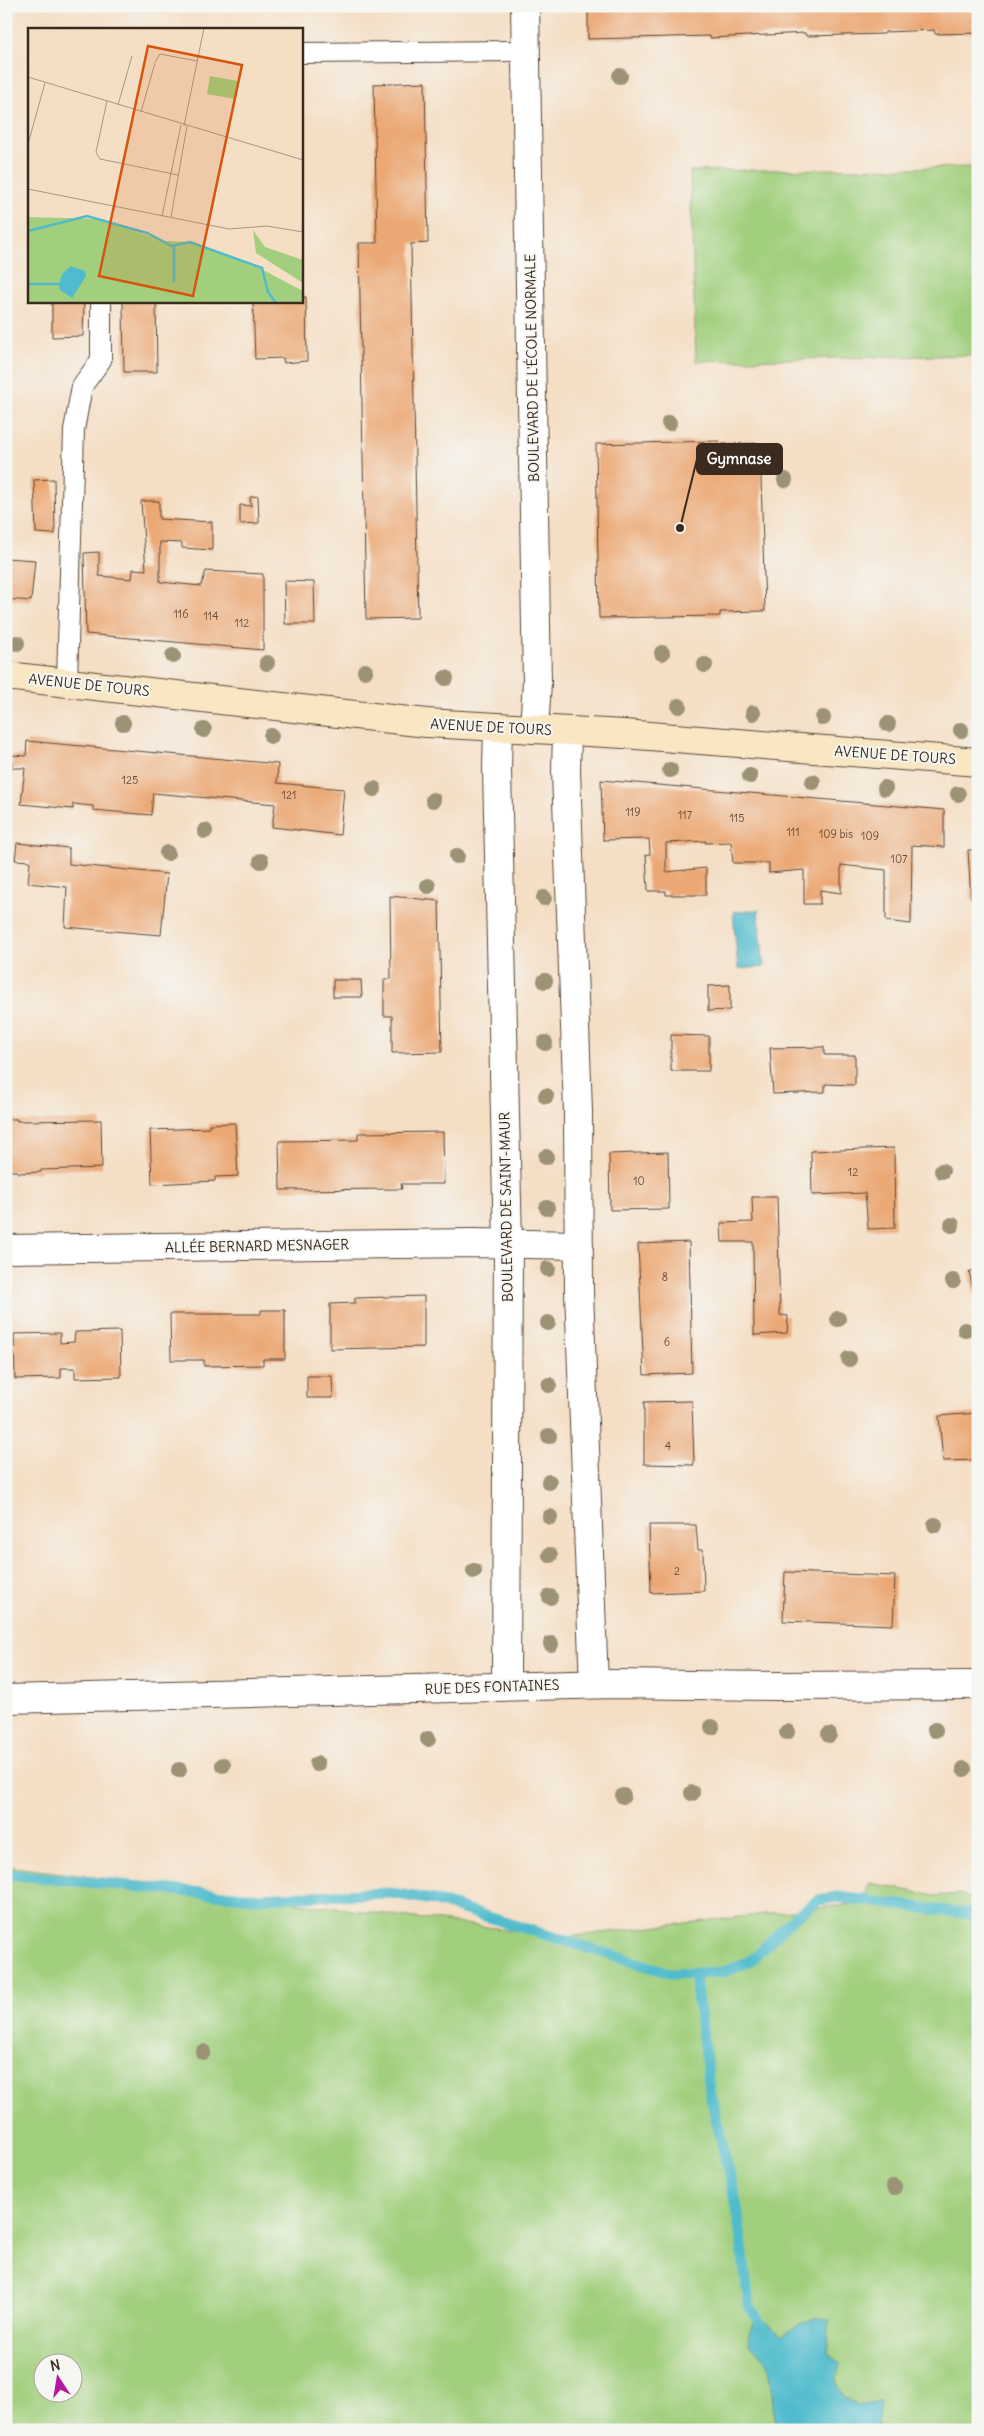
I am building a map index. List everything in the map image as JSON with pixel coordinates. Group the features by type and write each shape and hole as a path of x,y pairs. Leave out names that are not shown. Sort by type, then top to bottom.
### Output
{"main road":[{"name":"AVENUE DE TOURS","path":"6,676 427,723 534,729 978,762"}],"street":[{"name":"BOULEVARD DE L'ÉCOLE NORMALE","path":"525,6 537,672 534,729"},
{"name":"BOULEVARD DE SAINT-MAUR","path":"498,727 497,770 508,1244 506,1686"},
{"path":"567,732 566,771 578,1110 579,1245 594,1684"},
{"name":"ALLÉE BERNARD MESNAGER","path":"6,1249 579,1245"},
{"name":"RUE DES FONTAINES","path":"6,1699 594,1684 978,1685"}],"lane":[{"path":"302,53 526,51"},
{"path":"67,682 74,430 82,386 101,360 101,302"}],"green space":[{"path":"978,167 978,355 696,361 690,171"},
{"path":"6,1866 566,1937 861,1903 870,1883 935,1896 959,1894 978,1901 978,2430 6,2430"}],"water":[{"path":"758,910 764,967 738,969 733,912"},
{"path":"817,2318 830,2319 827,2353 840,2363 836,2381 844,2397 858,2406 880,2402 877,2423 881,2430 779,2430 774,2413 771,2378 767,2364 749,2343 749,2332 753,2324 765,2321 782,2336 800,2324"}],"building":[{"path":"588,6 978,6 978,33 935,34 934,30 885,32 884,34 806,36 805,33 710,38 710,36 588,39"},
{"path":"425,82 428,243 411,244 418,618 366,619 359,243 377,243 374,84"},
{"path":"302,297 306,297 307,361 284,363 283,358 255,359 253,302 302,302"},
{"path":"52,302 84,302 83,336 52,337"},
{"path":"123,302 156,302 157,372 124,372"},
{"path":"719,441 719,444 760,443 765,611 720,612 720,616 599,618 596,444"},
{"path":"54,479 55,534 36,533 34,480"},
{"path":"258,496 259,523 240,524 240,505 251,506 250,497"},
{"path":"141,501 159,501 159,519 212,522 212,550 182,548 182,543 160,542 160,582 201,586 206,571 263,574 263,650 86,634 84,553 99,552 99,576 132,579 133,569 146,570"},
{"path":"6,558 35,560 31,601 6,599"},
{"path":"284,581 314,582 315,624 285,624"},
{"path":"27,741 278,764 277,783 344,789 340,835 272,827 275,804 153,793 151,815 93,810 93,806 73,804 73,809 21,804 25,768 12,768 12,755 26,756"},
{"path":"601,780 944,810 944,847 912,845 911,924 886,921 886,870 841,865 841,893 820,890 820,904 804,904 804,870 769,873 769,863 733,863 731,842 666,843 666,872 706,868 706,895 666,895 666,891 648,891 646,855 650,854 649,839 603,840"},
{"path":"17,843 69,848 69,864 167,874 161,935 65,927 67,887 28,883 30,861 15,860"},
{"path":"968,850 978,850 978,899 971,899"},
{"path":"390,896 439,901 442,1052 392,1053 392,1016 384,1016 384,979 391,979"},
{"path":"333,980 361,980 362,997 333,997"},
{"path":"730,985 730,1010 708,1011 708,986"},
{"path":"671,1035 709,1036 709,1071 671,1071"},
{"path":"824,1047 824,1055 855,1055 855,1085 825,1084 825,1092 773,1094 770,1048"},
{"path":"6,1119 17,1119 17,1121 101,1120 102,1168 41,1170 41,1172 18,1173 18,1171 6,1171"},
{"path":"235,1123 238,1176 215,1177 215,1181 152,1184 150,1130 209,1128 209,1124"},
{"path":"443,1132 444,1184 401,1184 402,1189 280,1190 279,1141 358,1140 358,1133"},
{"path":"894,1148 895,1228 868,1229 865,1193 812,1195 811,1151"},
{"path":"668,1152 669,1209 610,1210 609,1154"},
{"path":"752,1197 777,1197 780,1315 788,1316 787,1333 754,1335 753,1242 722,1242 721,1223 753,1222"},
{"path":"689,1242 692,1373 644,1375 638,1244"},
{"path":"978,1270 978,1310 977,1310 969,1271"},
{"path":"424,1296 424,1347 330,1349 330,1304 355,1303 355,1298"},
{"path":"261,1310 285,1310 285,1359 263,1359 263,1365 204,1366 204,1360 171,1360 170,1314 261,1314"},
{"path":"120,1331 121,1377 75,1378 75,1368 61,1368 61,1378 15,1379 14,1334 60,1333 60,1343 74,1342 75,1332"},
{"path":"307,1376 332,1376 333,1398 307,1398"},
{"path":"692,1401 694,1465 644,1464 644,1402"},
{"path":"978,1413 978,1460 943,1461 939,1416"},
{"path":"649,1525 696,1525 698,1550 703,1550 704,1591 651,1593"},
{"path":"785,1572 895,1576 893,1625 783,1621"}],"waterway":[{"path":"6,1874 255,1898 390,1893 433,1900 673,1974 724,1972 752,1960 792,1919 819,1900 838,1897 978,1915"},
{"path":"694,1973 711,2097 737,2207 749,2305 767,2334"}],"place":[{"name":"Gymnase","path":"680,528"}]}
